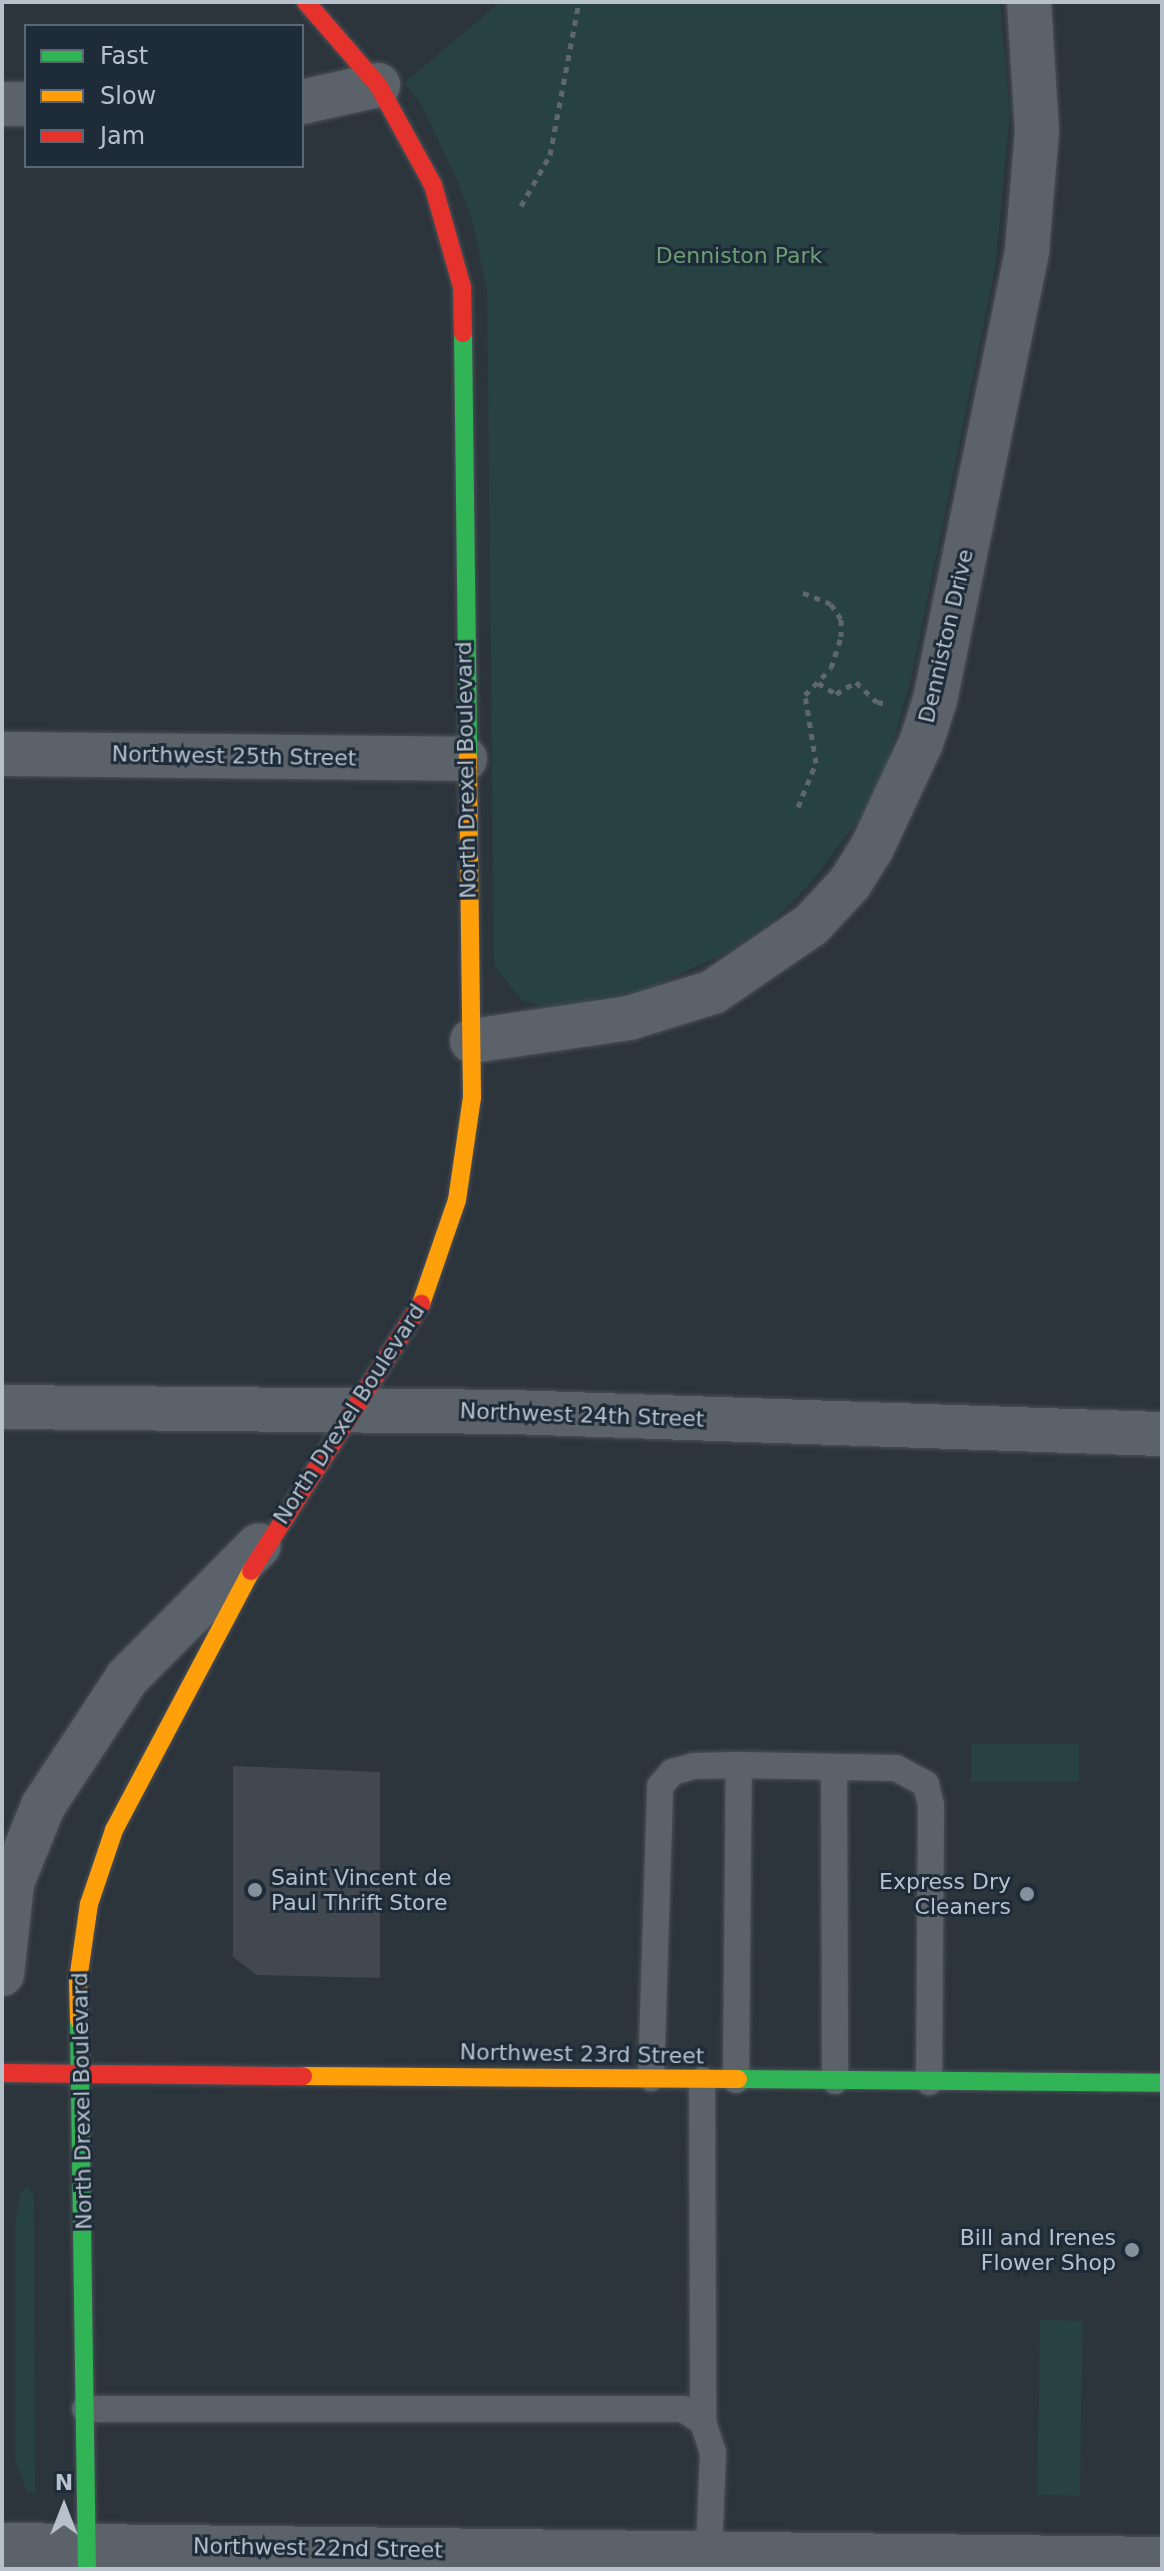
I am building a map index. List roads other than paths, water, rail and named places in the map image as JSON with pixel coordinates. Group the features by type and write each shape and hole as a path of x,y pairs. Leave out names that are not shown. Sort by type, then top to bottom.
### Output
{"street":[{"name":"North Drexel Boulevard","path":"87,2557 78,1980 89,1904 114,1830 272,1532 357,1410 424,1299 457,1200 472,1097 465,759 462,287 433,185 378,85 306,2"},
{"name":"Denniston Drive","path":"472,1041 575,1028 672,1008 713,992 780,951 850,883 871,850 921,743 935,700 1027,250 1037,132 1029,2"},
{"path":"304,102 378,85"},
{"path":"2,104 24,104"},
{"name":"Northwest 25th Street","path":"2,754 465,759"},
{"name":"Northwest 24th Street","path":"2,1407 357,1410 1162,1434"},
{"name":"North Drexel Boulevard","path":"2,1974 12,1883 43,1806 127,1678 272,1532"},
{"name":"Northwest 23rd Street","path":"2,2073 1162,2083"},
{"name":"Northwest 22nd Street","path":"2,2545 87,2557 709,2553 874,2562 1112,2564 1162,2559"}],"lane":[{"path":"736,2080 739,1765"},
{"path":"651,2078 660,1786 672,1772 694,1766 739,1765 896,1768 926,1784 931,1805 929,2082"},
{"path":"834,1767 835,2081"},
{"path":"702,2080 703,2422 713,2452 709,2553"},
{"path":"85,2409 683,2409 703,2422"}],"place":[{"name":"Saint Vincent de Paul Thrift Store","path":"255,1890"},
{"name":"Express Dry Cleaners","path":"1027,1894"},
{"name":"Bill and Irenes Flower Shop","path":"1132,2250"}],"park label":[{"name":"Denniston Park","path":"739,256"}]}
